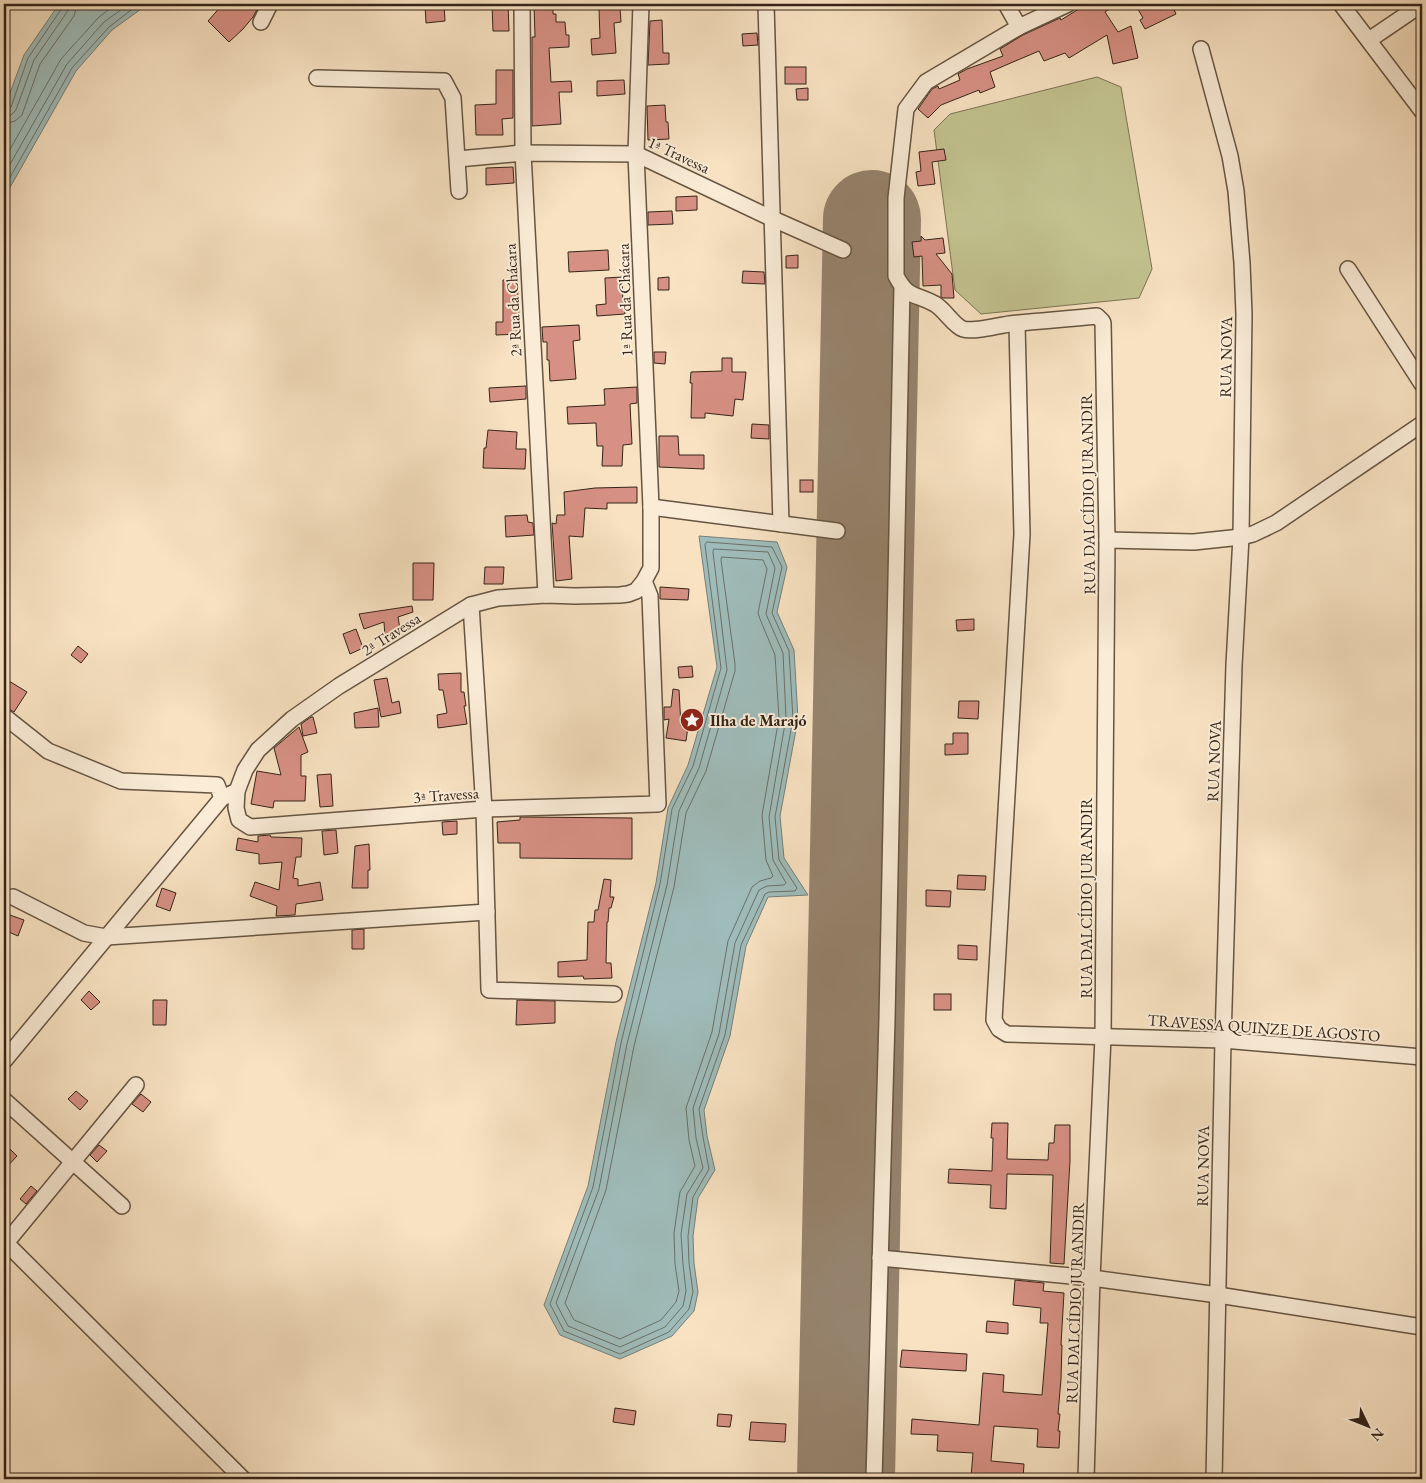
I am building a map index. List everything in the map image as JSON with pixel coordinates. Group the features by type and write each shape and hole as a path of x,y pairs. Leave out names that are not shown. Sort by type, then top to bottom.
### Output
{"street":[{"path":"261,22 270,4"},
{"name":"2ª Rua da Chácara","path":"522,4 523,154 546,595"},
{"name":"1ª Rua da Chácara","path":"640,586 651,568 651,507 636,154 641,4"},
{"path":"766,4 781,524"},
{"path":"1006,4 1019,27"},
{"path":"1017,324 968,330 961,329 944,310 935,304 910,294 902,287 896,276 896,198 906,109 926,82 1019,27 1068,4"},
{"path":"1341,4 1422,111"},
{"path":"1369,40 1422,4"},
{"name":"RUA NOVA","path":"1201,49 1230,156 1236,192 1244,314 1240,538 1223,1040 1214,1479"},
{"path":"317,78 444,81 453,98 459,191"},
{"name":"1ª Travessa","path":"458,159 523,154 636,154 843,250"},
{"path":"1348,269 1422,384"},
{"path":"874,1479 887,1010 902,287"},
{"name":"RUA DALCÍDIO JURANDIR","path":"1017,324 1097,316 1103,323 1107,540 1103,1037 1092,1278 1086,1479"},
{"name":"TRAVESSA QUINZE DE AGOSTO","path":"1017,324 1022,534 994,1020 999,1029 1007,1034 1223,1040 1422,1057"},
{"path":"1107,540 1194,542 1240,538 1253,534 1276,523 1422,424"},
{"path":"651,507 837,531"},
{"name":"2ª Travessa","path":"239,820 236,808 237,791 246,770 258,750 292,718 339,686 470,605 498,598 546,595 620,596 640,586"},
{"name":"3ª Travessa","path":"239,820 250,826 484,809 658,804 650,596 640,586"},
{"path":"470,605 484,809 489,990 614,994"},
{"path":"4,716 48,751 121,781 217,785 222,798"},
{"path":"4,1061 222,798 237,791"},
{"path":"13,897 84,933 106,937 487,912"},
{"path":"136,1085 5,1242 243,1479"},
{"path":"4,1100 122,1206"},
{"path":"880,1258 1092,1278 1218,1295 1422,1327"}],"green space":[{"path":"1097,77 1121,87 1152,269 1139,298 981,314 955,290 934,130 950,114"}],"water":[{"path":"59,4 148,4 112,30 76,71 4,198 4,109 24,55"},
{"path":"699,536 777,542 787,567 777,612 794,650 798,719 780,816 784,858 808,895 768,897 746,946 730,1036 704,1110 707,1136 715,1170 698,1198 693,1236 698,1292 694,1311 672,1336 620,1359 560,1335 544,1305 588,1186 616,1042 656,883 668,808 688,765 717,667"}],"building":[{"path":"223,4 260,4 253,17 229,42 208,21"},
{"path":"425,4 444,4 445,21 426,23"},
{"path":"492,4 508,4 509,31 493,31"},
{"path":"534,4 553,4 553,14 556,14 556,22 565,22 566,35 569,35 569,47 549,48 551,82 571,81 572,92 559,92 561,124 532,126 532,37 535,37"},
{"path":"1087,4 1117,4 1105,12 1118,32 1131,26 1138,58 1113,64 1107,35 1069,58 1065,53 1044,61 1039,51 990,72 995,87 980,93 979,90 941,105 928,118 918,109 932,89 938,86 939,89 960,80 958,74 1003,56 1000,49 1023,35 1060,18 1061,20"},
{"path":"1135,4 1157,4 1160,10 1172,5 1176,14 1145,29 1140,20 1143,18"},
{"path":"620,8 621,22 614,23 616,53 592,55 591,39 600,38 599,9"},
{"path":"662,20 663,53 669,53 669,64 648,65 650,21"},
{"path":"757,33 758,45 743,46 742,34"},
{"path":"785,67 806,67 806,84 785,84"},
{"path":"496,70 513,70 513,118 502,119 503,135 476,135 475,105 496,104"},
{"path":"624,80 625,94 597,96 597,81"},
{"path":"808,88 808,100 797,100 796,89"},
{"path":"665,105 669,139 648,140 647,106"},
{"path":"944,149 946,160 932,162 935,184 918,186 916,172 921,171 919,152"},
{"path":"513,167 514,183 486,185 486,168"},
{"path":"697,196 697,210 676,211 676,197"},
{"path":"672,211 673,224 648,225 648,212"},
{"path":"921,236 925,240 943,238 945,253 936,254 952,274 954,298 941,297 941,285 923,286 922,256 914,257 912,242 921,241"},
{"path":"608,250 609,270 569,272 568,252"},
{"path":"798,255 798,268 786,268 786,256"},
{"path":"743,271 764,272 765,284 742,283"},
{"path":"622,277 625,314 597,316 596,305 606,304 605,278"},
{"path":"669,277 669,290 658,290 658,278"},
{"path":"517,279 520,334 496,335 496,322 503,322 503,280"},
{"path":"579,325 580,340 573,341 576,379 550,381 547,342 543,342 542,327"},
{"path":"654,352 666,352 665,364 654,363"},
{"path":"722,358 732,358 732,372 746,372 743,400 735,399 733,416 705,413 705,418 691,418 691,372 722,371"},
{"path":"526,386 526,399 490,402 489,388"},
{"path":"637,387 637,403 630,404 632,444 623,445 622,466 602,466 603,446 597,446 596,423 568,424 567,407 605,405 604,389"},
{"path":"752,424 769,425 769,439 751,438"},
{"path":"488,430 517,432 516,449 526,449 525,469 483,468 484,448 486,448"},
{"path":"659,436 678,436 679,455 704,455 704,469 659,467"},
{"path":"800,480 813,480 813,492 800,492"},
{"path":"637,487 637,503 607,503 607,509 585,508 583,537 569,536 572,579 556,581 552,523 556,524 557,515 565,515 564,492 595,488"},
{"path":"527,515 528,522 533,523 534,535 506,537 505,516"},
{"path":"413,563 434,563 433,600 413,600"},
{"path":"485,567 504,567 503,584 484,584"},
{"path":"660,587 689,589 688,600 660,599"},
{"path":"412,606 413,612 398,617 401,635 385,637 384,622 364,629 359,614"},
{"path":"974,619 974,630 957,631 956,620"},
{"path":"356,629 363,648 350,654 343,634"},
{"path":"78,646 88,654 81,663 71,655"},
{"path":"692,666 693,677 679,678 678,667"},
{"path":"461,673 461,692 464,692 467,724 438,728 437,715 447,713 443,690 439,690 438,674"},
{"path":"4,678 27,692 14,712 4,706"},
{"path":"387,678 392,703 399,701 401,713 381,717 374,680"},
{"path":"673,689 679,690 681,726 688,727 686,741 666,738 669,719 664,720 664,707 671,707"},
{"path":"959,701 979,701 978,719 958,718"},
{"path":"378,708 379,727 355,728 354,713"},
{"path":"313,717 317,733 303,736 301,724"},
{"path":"299,727 308,752 301,755 301,776 306,776 305,801 274,801 273,808 251,804 257,771 281,775 274,748"},
{"path":"953,733 968,733 968,754 945,755 945,744 953,744"},
{"path":"331,774 333,806 320,807 317,775"},
{"path":"520,817 632,818 632,859 520,858 520,843 498,843 497,822 520,820"},
{"path":"457,821 457,834 443,835 442,822"},
{"path":"336,830 338,853 324,855 322,831"},
{"path":"270,835 271,837 302,838 301,857 296,857 293,878 298,879 298,886 320,882 323,900 296,904 295,915 276,916 277,906 250,896 255,882 279,890 282,862 259,864 259,854 236,850 238,838 258,842 258,836"},
{"path":"369,844 370,870 368,870 368,888 352,888 355,846"},
{"path":"958,875 986,876 985,890 957,889"},
{"path":"604,879 611,880 610,897 614,897 611,908 609,908 607,922 606,963 611,963 612,978 584,979 583,976 558,977 558,962 587,960 588,922 594,922 595,910 598,910"},
{"path":"162,888 176,893 170,911 156,906"},
{"path":"926,890 951,891 950,907 926,906"},
{"path":"4,913 24,920 18,936 4,930"},
{"path":"364,929 364,949 352,949 352,930"},
{"path":"958,945 977,946 977,960 958,959"},
{"path":"89,991 100,1002 91,1010 81,1000"},
{"path":"934,994 951,994 951,1010 934,1010"},
{"path":"153,1000 167,1000 166,1025 153,1025"},
{"path":"517,1000 555,1001 555,1023 516,1025"},
{"path":"76,1091 88,1101 80,1110 68,1099"},
{"path":"141,1094 151,1102 143,1112 132,1104"},
{"path":"992,1123 1008,1123 1007,1159 1048,1160 1049,1143 1054,1143 1055,1125 1070,1125 1070,1161 1064,1264 1050,1263 1053,1175 1007,1174 1006,1209 990,1208 991,1185 948,1183 949,1169 992,1171"},
{"path":"4,1143 17,1156 4,1170"},
{"path":"99,1145 107,1151 97,1162 90,1155"},
{"path":"31,1186 37,1191 26,1204 20,1199"},
{"path":"1015,1280 1044,1283 1043,1291 1064,1293 1058,1414 1060,1414 1059,1448 1037,1447 1038,1429 994,1426 991,1461 1024,1464 1023,1479 971,1477 973,1453 937,1451 938,1435 911,1434 912,1419 979,1425 983,1373 1004,1375 1003,1392 1042,1395 1048,1323 1040,1323 1041,1308 1013,1305"},
{"path":"987,1321 1008,1323 1008,1334 986,1332"},
{"path":"902,1350 967,1354 966,1371 900,1367"},
{"path":"615,1408 636,1411 634,1425 613,1422"},
{"path":"718,1414 732,1415 730,1427 717,1426"},
{"path":"751,1422 786,1424 785,1442 749,1440"}],"runway":[{"path":"846,1479 872,219"}],"place":[{"name":"Ilha de Marajó","path":"692,720"}]}
